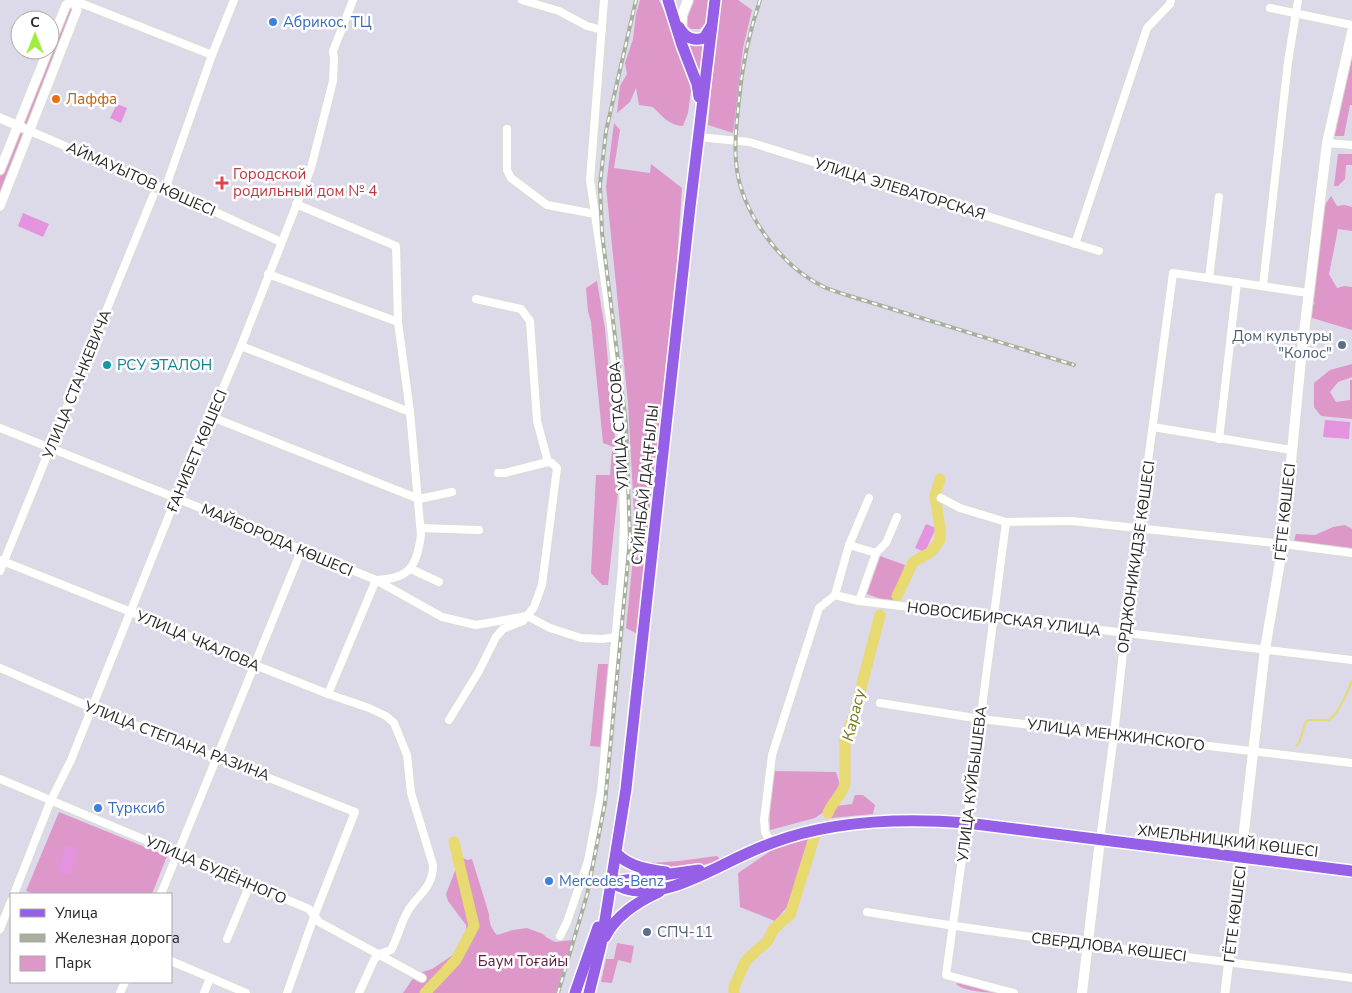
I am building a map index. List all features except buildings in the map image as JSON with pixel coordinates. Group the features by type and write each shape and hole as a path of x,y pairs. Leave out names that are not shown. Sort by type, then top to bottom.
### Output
{"main road":[{"name":"СҮЙІНБАЙ ДАҢҒЫЛЫ","path":"668,0 697,84 700,119"},
{"path":"682,45 682,15 688,0"},
{"name":"СҮЙІНБАЙ ДАҢҒЫЛЫ","path":"612,882 632,745 700,119 715,0"},
{"path":"674,19 681,30 690,38 700,40 708,34 713,20"},
{"name":"ГЁТЕ КӨШЕСІ","path":"1241,857 1265,649 1283,544 1308,293 1327,143 1352,32"},
{"name":"ХМЕЛЬНИЦКИЙ КӨШЕСІ","path":"717,867 771,843 804,832 866,823 908,820 967,823 1352,871"},
{"path":"1082,993 1100,840"},
{"path":"617,854 630,864 657,871 688,872"},
{"path":"612,882 717,867"},
{"path":"601,945 613,924 624,913 650,896 717,867"},
{"path":"612,882 619,888 630,891 648,891 672,886"},
{"path":"589,993 601,945 612,882"},
{"path":"575,993 593,944 612,882"}],"street":[{"path":"74,0 212,55"},
{"path":"60,20 66,5 74,0"},
{"path":"0,206 77,10 74,0"},
{"path":"165,189 212,55 234,0"},
{"name":"ҒАНИБЕТ КӨШЕСІ","path":"14,893 51,800 71,760 176,498 241,346 310,168 333,81 333,51 352,0"},
{"path":"522,0 559,12 586,26 602,30"},
{"name":"УЛИЦА СТАСОВА","path":"560,936 583,878 597,819 616,636 624,525 623,459 611,325 590,180 604,0"},
{"path":"1075,244 1147,28 1172,0"},
{"path":"1263,286 1288,62 1298,0"},
{"path":"1270,8 1352,25"},
{"path":"0,170 44,60"},
{"name":"АЙМАУЫТОВ КӨШЕСІ","path":"0,118 165,189 281,242"},
{"path":"507,129 506,170 511,178 548,205 595,214"},
{"name":"УЛИЦА ЭЛЕВАТОРСКАЯ","path":"698,137 748,142 1099,251"},
{"path":"1327,143 1352,146"},
{"name":"УЛИЦА СТАНКЕВИЧА","path":"0,571 2,561 51,447 153,196"},
{"path":"1219,197 1209,278 1308,293"},
{"path":"296,204 396,246 398,322 410,412 421,528 419,552 416,562 411,569 389,580 376,580 328,694"},
{"name":"ОРДЖОНИКИДЗЕ КӨШЕСІ","path":"1100,840 1173,273 1209,278"},
{"path":"268,274 398,322"},
{"path":"1219,439 1237,282"},
{"path":"476,299 521,309 530,320 537,421 548,462"},
{"path":"241,346 410,412"},
{"path":"212,416 419,499 452,492"},
{"path":"1153,427 1291,450"},
{"name":"МАЙБОРОДА КӨШЕСІ","path":"0,428 376,580 435,614 476,625 527,616"},
{"path":"449,720 502,629 523,621 534,607 542,585 557,468 548,462 505,473 498,473"},
{"path":"771,843 765,832 764,820 772,755 819,608 834,595 849,545 869,498"},
{"path":"940,498 960,508 1006,522 1072,521 1352,553"},
{"path":"859,601 876,553 886,543 897,517"},
{"name":"УЛИЦА КУЙБЫШЕВА","path":"1006,522 946,975 1014,993"},
{"path":"421,528 479,530"},
{"path":"849,545 876,553"},
{"path":"161,893 302,551"},
{"name":"УЛИЦА ЧКАЛОВА","path":"2,561 131,612 255,666 369,708 386,716 394,723 406,755 412,793 433,865 433,874 431,882 408,910 391,950 380,954"},
{"path":"411,569 439,582"},
{"name":"НОВОСИБИРСКАЯ УЛИЦА","path":"834,595 859,601 1352,660"},
{"path":"527,616 550,628 580,638 602,639 616,636"},
{"name":"УЛИЦА СТЕПАНА РАЗИНА","path":"0,668 92,708 355,812 314,914"},
{"name":"УЛИЦА МЕНЖИНСКОГО","path":"880,703 981,719 1352,763"},
{"name":"УЛИЦА БУДЁННОГО","path":"0,780 309,909 319,922 422,978"},
{"name":"ГЁТЕ КӨШЕСІ","path":"1225,993 1241,857"},
{"path":"227,939 250,884"},
{"path":"0,929 10,904"},
{"name":"СВЕРДЛОВА КӨШЕСІ","path":"867,912 1087,945 1352,978"},
{"path":"287,993 314,914"},
{"path":"359,993 374,960 380,954"},
{"path":"172,960 246,993"},
{"path":"204,993 210,978"}],"green space":[{"path":"640,0 659,0 692,84 688,113 683,126 670,122 653,107 639,105 636,88 630,102 617,113 620,86 627,74 625,63 633,39"},
{"path":"690,0 711,0 708,20 700,29 691,29 685,24"},
{"path":"719,0 738,0 752,10 743,48 733,133 708,125"},
{"path":"73,6 74,11 60,47 60,28 68,8"},
{"path":"708,38 702,86 689,43 703,44"},
{"path":"1352,41 1352,105 1350,105 1344,136 1332,136"},
{"path":"47,60 55,60 29,128 22,124"},
{"path":"614,123 620,130 614,168 650,173 651,164 682,188 676,275 638,634 626,628 632,568 634,512 628,403 606,186"},
{"path":"19,130 26,134 0,198 0,176"},
{"path":"1338,154 1352,154 1352,165 1346,165 1345,179 1338,186 1334,186"},
{"path":"1331,196 1337,206 1345,205 1352,207 1352,231 1338,229 1329,274 1337,288 1344,286 1352,287 1352,330 1309,317 1310,307 1315,303 1311,302 1323,208"},
{"path":"597,281 605,329 616,448 603,443 586,288"},
{"path":"1352,364 1352,377 1338,382 1330,392 1336,402 1350,400 1350,380 1352,380 1352,419 1321,416 1314,407 1314,383 1330,370"},
{"path":"616,448 619,483 608,585 602,585 591,573 596,475 610,475 612,451"},
{"path":"1345,525 1352,529 1352,553 1292,547 1296,534 1315,535 1333,527"},
{"path":"880,556 905,565 892,603 867,594"},
{"path":"598,664 610,664 603,747 590,746"},
{"path":"774,771 836,772 841,788 825,811 815,818 770,830 769,803"},
{"path":"855,795 863,795 875,805 873,814 831,818 836,806 852,804"},
{"path":"59,812 167,856 152,893 32,893 26,891"},
{"path":"810,837 787,907 775,921 740,907 738,873 769,852 790,841"},
{"path":"717,856 721,860 689,869 667,870 638,864 679,861"},
{"name":"Баум Тоғайы","path":"459,857 468,860 472,859 489,914 489,920 497,935 527,928 543,934 555,942 572,940 556,993 403,993 416,974 432,969 462,947 466,936 466,925 448,901 446,894"},
{"path":"617,943 634,946 631,963 618,960 612,983 601,982 606,959 614,959"},
{"path":"959,982 1012,993 974,991 956,984"}],"shaded area":[{"path":"117,104 127,108 121,123 110,118"},
{"path":"23,213 49,224 43,237 18,226"},
{"path":"1325,420 1350,422 1349,439 1323,437"},
{"path":"926,524 936,528 925,552 915,548"},
{"path":"65,845 78,849 71,875 58,872"}],"waterway":[{"path":"897,596 913,562 931,552 940,540 935,496 940,479"},
{"name":"Карасу","path":"828,813 845,784 845,738 854,715 880,615"},
{"path":"1296,746 1299,744 1308,720 1329,720 1337,712 1352,680"},
{"name":"Карасу","path":"734,993 734,987 745,962 767,942 773,930 790,915 814,838"},
{"path":"425,993 456,960 474,926 454,842"}],"railway":[{"path":"558,993 587,895 605,803 630,539 626,424 602,233 600,185 606,131 636,0"},
{"path":"760,0 749,37 742,75 736,130 736,161 739,180 745,198 754,217 778,251 808,278 831,290 1074,365"}],"place":[{"name":"Абрикос, ТЦ","path":"273,22"},
{"name":"Лаффа","path":"56,99"},
{"name":"Городской родильный дом № 4","path":"222,183"},
{"name":"Дом культуры \"Колос\"","path":"1342,345"},
{"name":"РСУ ЭТАЛОН","path":"107,365"},
{"name":"Турксиб","path":"98,808"},
{"name":"Mercedes-Benz","path":"549,881"},
{"name":"СПЧ-11","path":"647,932"}]}
